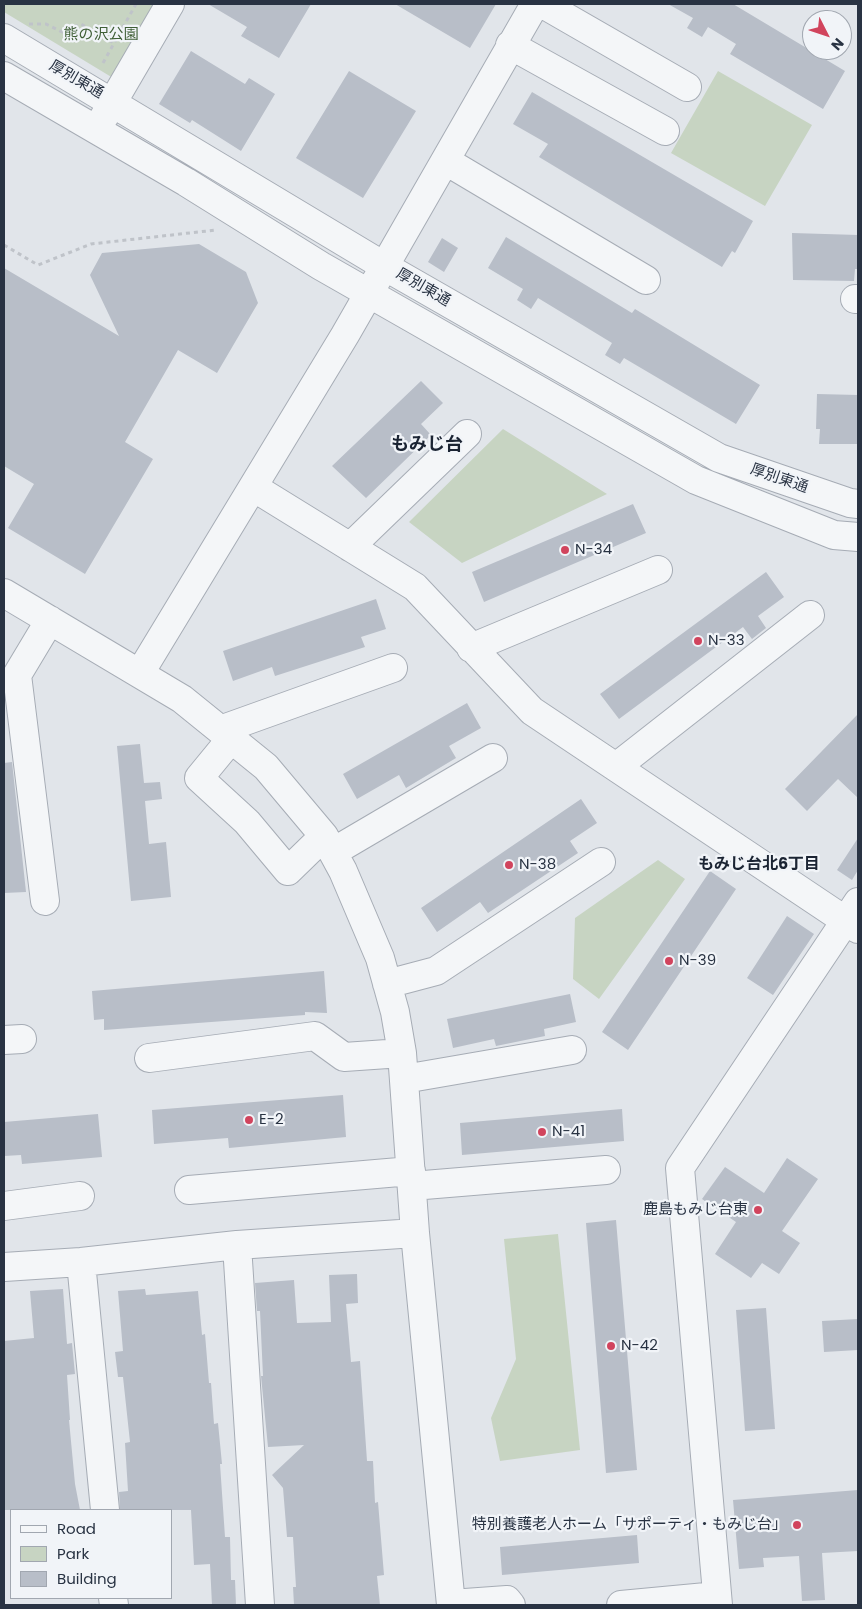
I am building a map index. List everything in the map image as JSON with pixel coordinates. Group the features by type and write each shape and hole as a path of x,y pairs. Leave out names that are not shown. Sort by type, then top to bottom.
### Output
{"street":[{"path":"96,131 170,4"},
{"path":"140,673 369,293 534,4"},
{"path":"542,4 687,87"},
{"name":"厚別東通","path":"14,31 113,102 384,266 719,458 850,503 858,504"},
{"path":"510,45 665,131"},
{"name":"厚別東通","path":"4,76 369,293 696,480 834,535 858,537"},
{"path":"446,161 646,280"},
{"path":"350,547 467,434"},
{"path":"253,487 415,586 532,711 616,767 854,918 680,1168 717,1601 621,1605"},
{"path":"471,648 658,570"},
{"path":"4,592 182,699 266,767 328,844 380,958 395,1012 403,1066 415,1233 451,1604 507,1600 511,1605"},
{"path":"616,767 810,615"},
{"path":"45,901 17,676 50,620"},
{"path":"393,668 225,734 199,778 247,822 288,871 328,844 493,758"},
{"path":"387,984 436,971 601,862"},
{"path":"149,1058 315,1036 344,1057 403,1066 572,1050"},
{"path":"189,1190 606,1170"},
{"path":"4,1206 80,1196"},
{"path":"4,1267 81,1262 237,1245 415,1233"},
{"path":"237,1245 260,1605"},
{"path":"81,1262 105,1509"}],"path":[{"path":"103,63 136,4"},
{"path":"14,31 46,24 62,32 81,24 114,43"},
{"path":"4,245 38,265 91,244 220,230"}],"green space":[{"name":"熊の沢公園","path":"4,4 158,4 113,78 4,12"},
{"path":"718,71 812,125 765,206 671,153"},
{"path":"503,429 607,494 462,563 409,522"},
{"path":"658,860 685,879 599,999 573,979 575,918"},
{"path":"558,1234 580,1450 500,1461 491,1418 516,1359 504,1239"}],"building":[{"path":"208,4 311,4 279,58 241,36 247,27"},
{"path":"395,4 496,4 470,48"},
{"path":"668,4 733,4 802,45 802,60 827,60 845,71 823,109 730,54 736,44 708,27 702,37 687,28 693,18"},
{"path":"191,51 245,84 249,78 275,94 241,151 192,120 190,123 159,104"},
{"path":"349,71 416,111 363,198 296,158"},
{"path":"532,92 753,221 735,253 732,251 722,267 539,157 548,144 513,124"},
{"path":"792,233 858,235 858,269 855,269 854,281 793,280"},
{"path":"506,237 632,313 635,309 760,385 736,424 624,358 620,364 605,355 612,343 538,298 531,309 517,300 523,289 488,268"},
{"path":"442,238 458,248 444,272 428,262"},
{"path":"199,244 246,272 258,303 217,373 178,350 125,442 153,459 85,574 8,528 34,484 4,466 4,268 119,336 90,275 102,253"},
{"path":"421,381 443,403 421,424 431,435 366,498 332,466"},
{"path":"817,394 858,395 858,444 819,444 820,429 816,429"},
{"name":"N-34","path":"633,504 646,533 484,602 472,572"},
{"name":"N-33","path":"766,572 784,597 758,616 766,628 752,639 743,627 619,719 600,694"},
{"path":"376,599 386,629 361,637 365,647 275,676 272,667 233,681 223,651"},
{"path":"467,703 481,728 449,746 456,758 406,788 399,775 357,799 343,774"},
{"path":"858,714 858,798 838,779 807,811 785,789"},
{"path":"140,744 144,783 160,782 162,799 145,801 149,844 166,842 171,897 131,901 117,746"},
{"path":"12,762 26,892 4,893 4,763"},
{"name":"N-38","path":"581,799 597,823 570,841 578,853 488,913 480,902 437,932 421,908"},
{"path":"858,838 858,870 852,880 837,870"},
{"name":"N-39","path":"710,871 736,889 628,1050 602,1032"},
{"path":"787,916 814,934 773,995 747,978"},
{"path":"324,971 327,1013 305,1012 305,1015 104,1030 104,1019 94,1020 92,991"},
{"path":"570,994 576,1022 544,1029 545,1036 496,1046 494,1039 453,1048 447,1019"},
{"name":"E-2","path":"343,1095 346,1137 229,1148 228,1138 154,1144 152,1110"},
{"name":"N-41","path":"622,1109 624,1141 462,1155 460,1123"},
{"path":"98,1114 102,1157 22,1164 21,1155 4,1156 4,1122"},
{"name":"鹿島もみじ台東","path":"787,1158 818,1179 782,1231 800,1243 779,1274 762,1263 751,1278 715,1254 736,1222 702,1199 725,1167 764,1193"},
{"name":"N-42","path":"616,1220 637,1470 606,1473 586,1223"},
{"path":"357,1274 358,1303 346,1304 351,1362 360,1361 367,1461 373,1461 375,1503 378,1502 384,1575 377,1576 380,1605 294,1605 293,1587 296,1587 293,1537 287,1537 283,1488 272,1475 304,1445 268,1447 261,1376 263,1376 260,1311 257,1311 255,1283 294,1280 297,1323 331,1322 329,1275"},
{"path":"63,1289 67,1344 72,1343 75,1374 67,1375 75,1484 80,1509 4,1510 4,1341 34,1338 30,1291"},
{"path":"145,1289 146,1295 198,1291 202,1335 205,1334 209,1383 211,1383 214,1424 218,1423 225,1537 230,1537 231,1580 235,1580 236,1605 212,1605 210,1564 194,1565 191,1510 120,1509 119,1492 128,1491 125,1443 130,1442 123,1377 118,1377 115,1352 123,1351 118,1291"},
{"path":"766,1308 775,1429 745,1431 736,1310"},
{"path":"858,1319 858,1350 824,1352 822,1321"},
{"name":"特別養護老人ホーム「サポーティ・もみじ台」","path":"858,1490 858,1551 822,1553 825,1600 802,1601 799,1556 763,1558 764,1567 739,1569 733,1500"},
{"path":"637,1535 639,1563 502,1575 500,1547"}],"place":[{"name":"N-34","path":"565,550"},
{"name":"N-33","path":"698,641"},
{"name":"N-38","path":"509,865"},
{"name":"N-39","path":"669,961"},
{"name":"E-2","path":"249,1120"},
{"name":"N-41","path":"542,1132"},
{"name":"鹿島もみじ台東","path":"758,1210"},
{"name":"N-42","path":"611,1346"},
{"name":"特別養護老人ホーム「サポーティ・もみじ台」","path":"797,1525"}],"district":[{"name":"もみじ台","path":"427,445"},
{"name":"もみじ台北6丁目","path":"759,865"}]}
